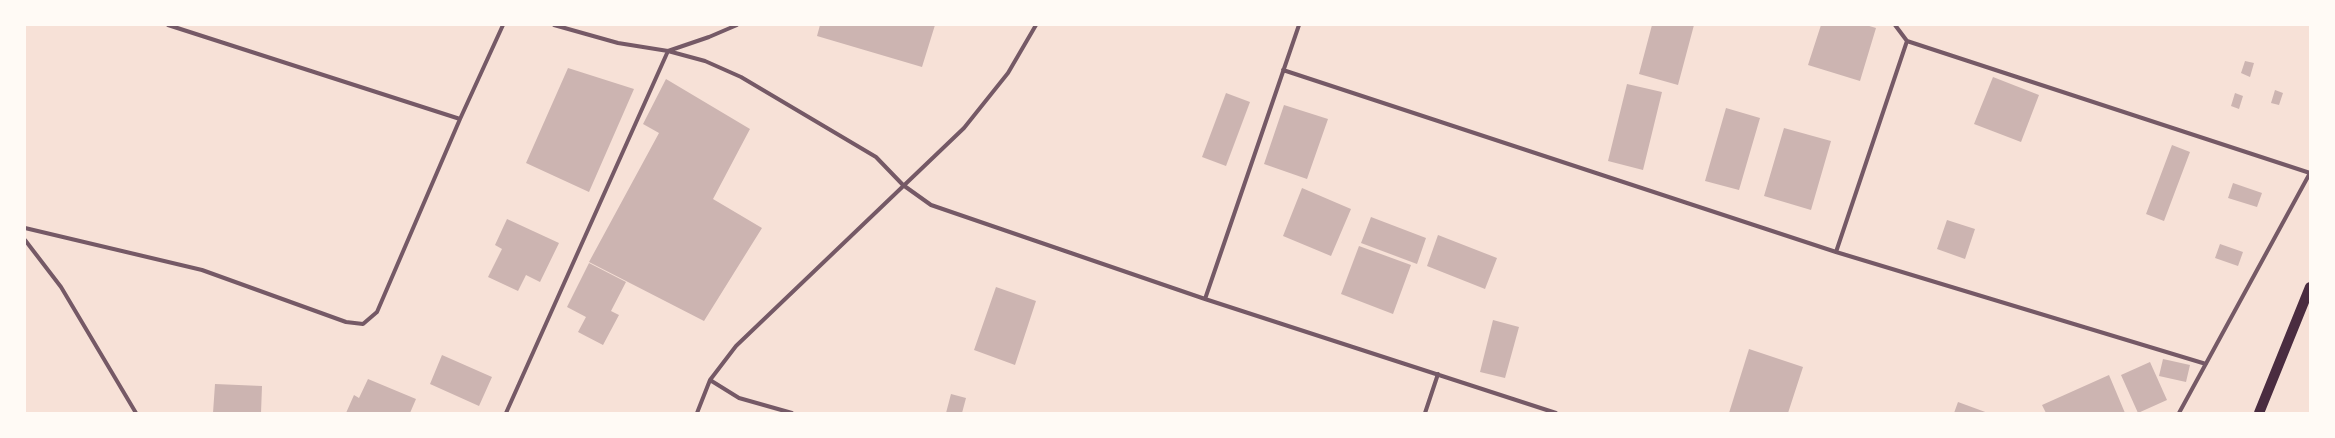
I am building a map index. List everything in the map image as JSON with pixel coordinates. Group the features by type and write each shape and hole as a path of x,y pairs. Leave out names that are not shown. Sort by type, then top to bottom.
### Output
{"main road":[{"path":"2259,413 2310,287"}],"street":[{"path":"168,25 460,119"},
{"path":"25,228 202,270 346,322 363,324 377,312 460,119 503,25"},
{"path":"554,25 618,43 668,51 705,60 741,77 876,157 903,185 931,205 1205,299 1556,413"},
{"path":"568,30 569,25"},
{"path":"506,413 668,51 709,38 737,25"},
{"path":"697,413 710,380 736,346 964,128 1008,73 1036,25"},
{"path":"1205,299 1299,25"},
{"path":"1895,25 1907,41 2310,173 2179,413"},
{"path":"1836,252 1907,41"},
{"path":"1283,70 1836,252 2206,364"},
{"path":"25,240 61,287 136,413"},
{"path":"1425,413 1438,374"},
{"path":"710,380 739,398 792,413"}],"building":[{"path":"820,25 935,25 922,67 817,36"},
{"path":"1652,25 1694,25 1678,85 1639,74"},
{"path":"1821,25 1866,25 1876,28 1860,81 1808,65"},
{"path":"2245,61 2254,63 2250,77 2241,73"},
{"path":"568,68 634,89 589,192 526,163"},
{"path":"1993,77 2039,95 2021,142 1974,124"},
{"path":"666,79 750,129 713,199 762,228 704,321 589,262 659,133 643,124"},
{"path":"1627,84 1662,92 1643,170 1608,161"},
{"path":"2275,90 2283,93 2279,105 2271,103"},
{"path":"1226,93 1250,102 1226,166 1202,157"},
{"path":"2235,93 2243,96 2239,109 2231,106"},
{"path":"1284,105 1328,119 1307,179 1264,164"},
{"path":"1726,108 1760,118 1739,190 1705,181"},
{"path":"1784,128 1831,141 1811,210 1764,196"},
{"path":"2172,145 2190,152 2164,221 2146,214"},
{"path":"2233,183 2262,193 2257,207 2228,198"},
{"path":"1302,188 1351,209 1331,256 1283,236"},
{"path":"1371,217 1426,238 1417,264 1361,243"},
{"path":"507,219 559,243 540,282 526,275 518,291 488,277 502,249 495,245"},
{"path":"1947,220 1975,229 1965,259 1937,249"},
{"path":"1438,235 1497,258 1485,289 1427,266"},
{"path":"2220,244 2243,252 2238,266 2215,258"},
{"path":"1359,246 1411,265 1393,314 1341,294"},
{"path":"589,263 626,282 611,311 619,315 603,345 578,332 586,317 567,307"},
{"path":"996,287 1036,301 1015,365 974,350"},
{"path":"1493,320 1519,327 1505,378 1480,372"},
{"path":"1749,349 1803,367 1788,413 1729,413"},
{"path":"442,355 492,377 479,406 430,384"},
{"path":"2163,359 2190,365 2186,382 2159,376"},
{"path":"2150,362 2167,400 2138,413 2121,375"},
{"path":"2109,375 2125,413 2046,413 2042,405"},
{"path":"368,379 416,399 410,413 346,413 354,395 359,398"},
{"path":"215,384 262,386 261,413 213,413"},
{"path":"951,394 966,398 962,413 946,413"},
{"path":"1958,402 1988,413 1954,413"}]}
